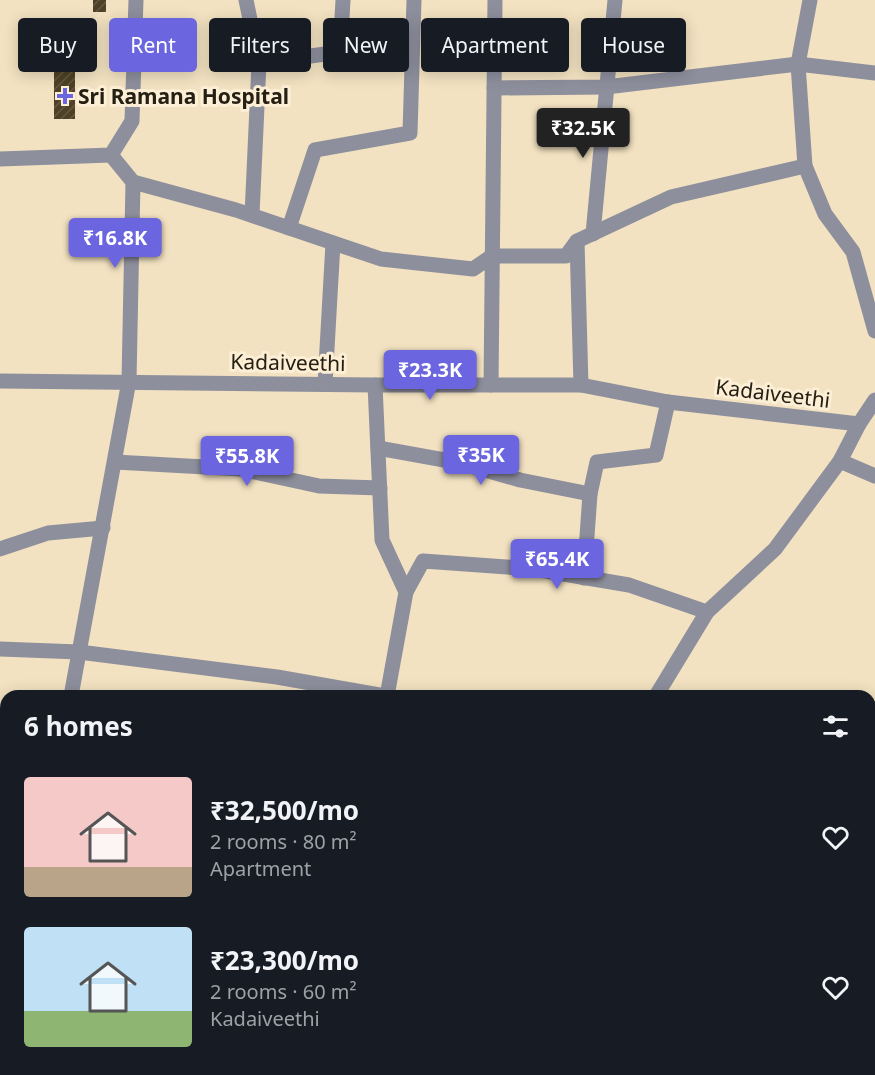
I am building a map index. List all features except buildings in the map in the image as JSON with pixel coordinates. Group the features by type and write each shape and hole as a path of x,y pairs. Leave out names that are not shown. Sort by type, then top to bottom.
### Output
{"street":[{"path":"111,155 132,121 136,0"},
{"path":"246,0 250,18"},
{"path":"311,56 340,52 343,0"},
{"path":"290,228 315,150 410,133 414,0"},
{"path":"491,385 495,0"},
{"path":"593,234 615,0"},
{"path":"810,0 798,64 805,166 825,214 852,252 875,331"},
{"path":"494,88 606,87 798,64 875,73"},
{"path":"252,215 259,72"},
{"path":"0,159 111,155"},
{"path":"111,155 133,182 252,215 381,259 473,269 492,256 566,256 577,241 671,197 805,166"},
{"path":"72,690 129,381 133,182"},
{"path":"577,241 581,385"},
{"path":"325,384 333,243"},
{"name":"Kadaiveethi","path":"0,381 581,385 668,402 860,424"},
{"path":"375,385 382,540 406,592"},
{"path":"660,690 707,612 775,549 840,461 875,400"},
{"path":"584,578 590,494 597,462 656,455 668,402"},
{"path":"378,448 461,463 520,480 590,494"},
{"path":"840,461 875,476"},
{"path":"115,462 241,469 319,486 380,488"},
{"path":"0,549 48,533 103,528"},
{"path":"387,690 406,592 423,561 534,569 629,585 707,612"},
{"path":"0,649 79,652 277,677 352,690"}],"place":[{"name":"Sri Ramana Hospital","path":"65,96"}]}
